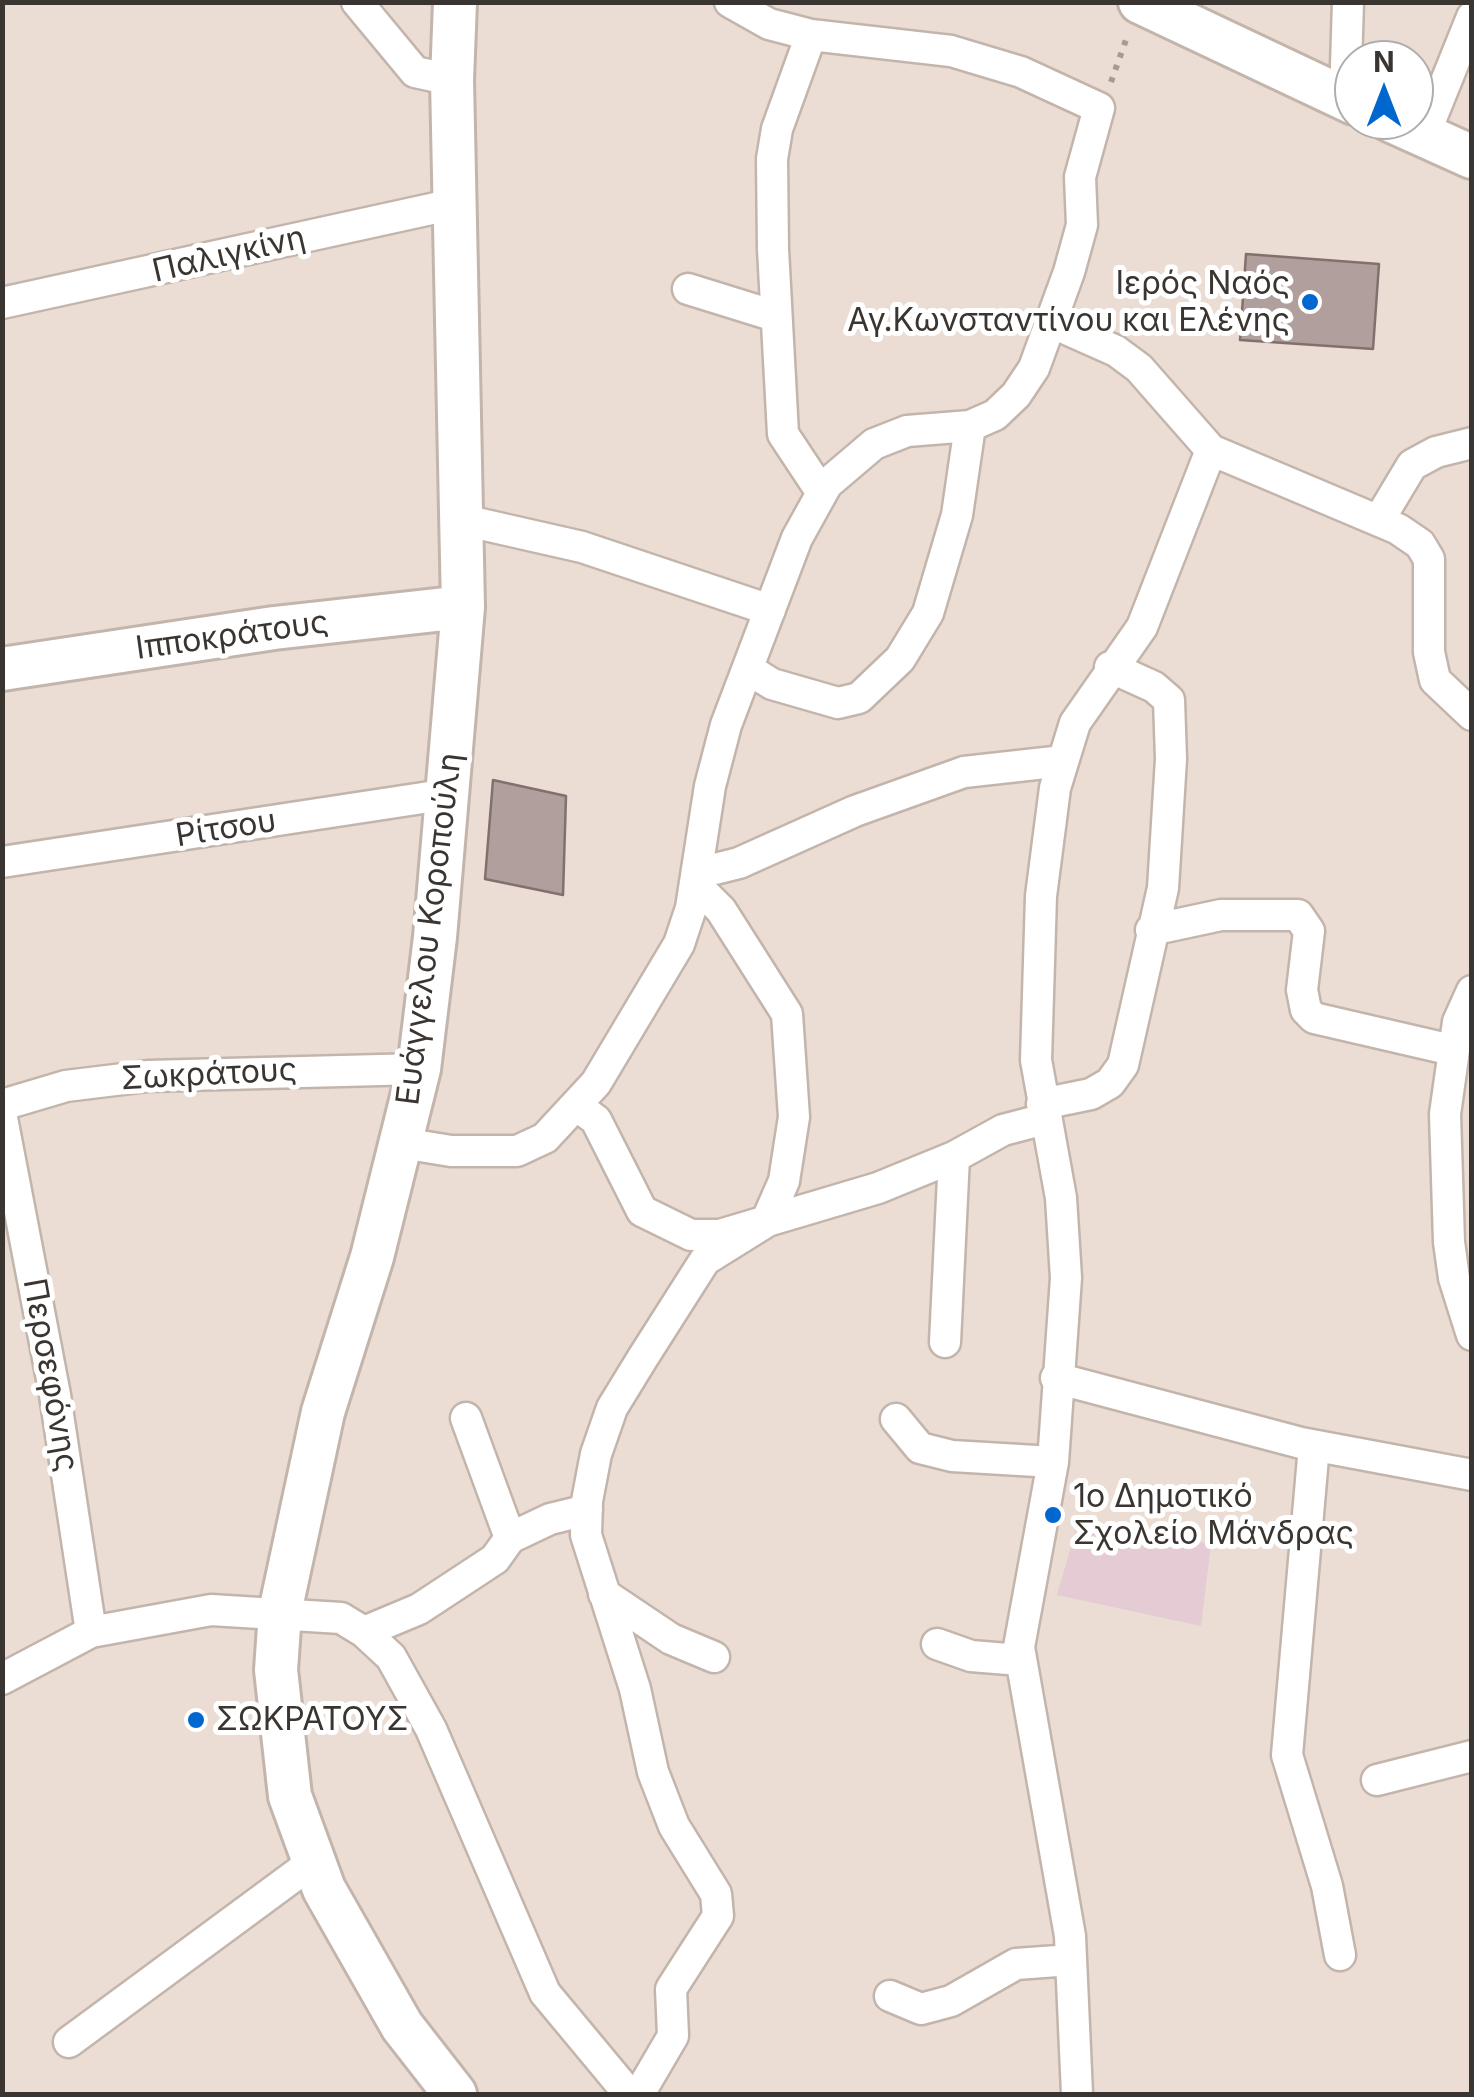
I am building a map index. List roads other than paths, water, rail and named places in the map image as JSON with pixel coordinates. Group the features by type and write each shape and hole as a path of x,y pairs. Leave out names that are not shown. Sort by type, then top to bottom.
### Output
{"street":[{"path":"357,2 415,72 452,80"},
{"name":"Ευάγγελου Κοροπούλη","path":"455,2 452,80 463,607 449,794 419,1069 402,1144 323,1412 280,1612 276,1670 279,1728 290,1796 314,1862 402,2026 455,2094"},
{"path":"402,1144 451,1151 517,1151 545,1138 577,1106 627,1034 679,944 697,875 710,786 797,538 822,494 849,461 874,444 907,432 970,426 995,415 1016,395 1053,323 1082,225 1080,177 1100,108 1021,72 950,51 810,35 770,24 730,2"},
{"path":"1348,2 1349,40"},
{"path":"1136,11 1188,12 1334,91"},
{"path":"1434,82 1472,18"},
{"path":"810,35 777,129 772,158 776,316 783,434 822,494"},
{"path":"1433,140 1472,158"},
{"name":"Παλιγκίνη","path":"2,303 454,204"},
{"path":"688,290 776,316"},
{"path":"1053,323 1116,351 1139,368 1211,450 1380,520 1420,544 1429,560 1429,652 1435,680 1472,715"},
{"path":"748,669 772,684 838,703 859,698 900,660 928,613 956,515 970,426"},
{"path":"1380,520 1412,465 1436,452 1472,443"},
{"path":"1077,2094 1071,1960 1018,1647 1053,1462 1066,1278 1060,1198 1043,1112 1036,1026 1041,896 1054,788 1075,722 1110,667 1142,627 1211,450"},
{"path":"463,520 582,547 770,610"},
{"name":"Ιπποκράτους","path":"2,669 274,628 463,607"},
{"path":"577,1106 596,1120 642,1211 692,1235 720,1235 878,1188 954,1157 1003,1130 1110,1083 1132,1042 1151,930 1163,888 1171,760 1169,700 1154,687 1110,667"},
{"path":"697,875 739,863 855,812 964,772 1063,760"},
{"name":"Ρίτσου","path":"2,862 449,794"},
{"path":"639,2094 673,2036 670,1989 718,1916 716,1894 674,1826 653,1772 634,1689 586,1534 587,1510 596,1454 612,1408 705,1260 766,1222 784,1182 794,1117 788,1014 697,875"},
{"path":"1151,930 1222,915 1298,915 1309,931 1302,990 1306,1010 1314,1018 1452,1050"},
{"path":"1472,991 1452,1050 1445,1114 1449,1242 1454,1278 1472,1334"},
{"name":"Σωκράτους","path":"2,1105 66,1086 148,1076 419,1069"},
{"name":"Περσεφόνης","path":"2,1118 55,1396 91,1632"},
{"path":"944,1342 954,1157"},
{"path":"1056,1378 1314,1446 1472,1476"},
{"path":"466,1418 510,1538"},
{"path":"896,1419 920,1448 952,1456 1053,1462"},
{"path":"1314,1446 1288,1756 1327,1886 1340,1956"},
{"path":"364,1632 419,1609 494,1559 510,1538 550,1519 587,1510"},
{"path":"604,1594 670,1638 714,1657"},
{"path":"2,1679 91,1632 211,1610 341,1618 364,1632 390,1657 431,1729 545,1993 629,2094"},
{"path":"937,1644 972,1656 1020,1660"},
{"path":"1377,1780 1472,1756"},
{"path":"70,2042 314,1862"},
{"path":"890,1996 920,2008 950,2001 1016,1964 1071,1960"}],"place":[{"name":"Ιερός Ναός Αγ.Κωνσταντίνου και Ελένης","path":"1310,302"},
{"name":"1ο Δημοτικό Σχολείο Μάνδρας","path":"1053,1515"},
{"name":"ΣΩΚΡΑΤΟΥΣ","path":"196,1720"}]}
